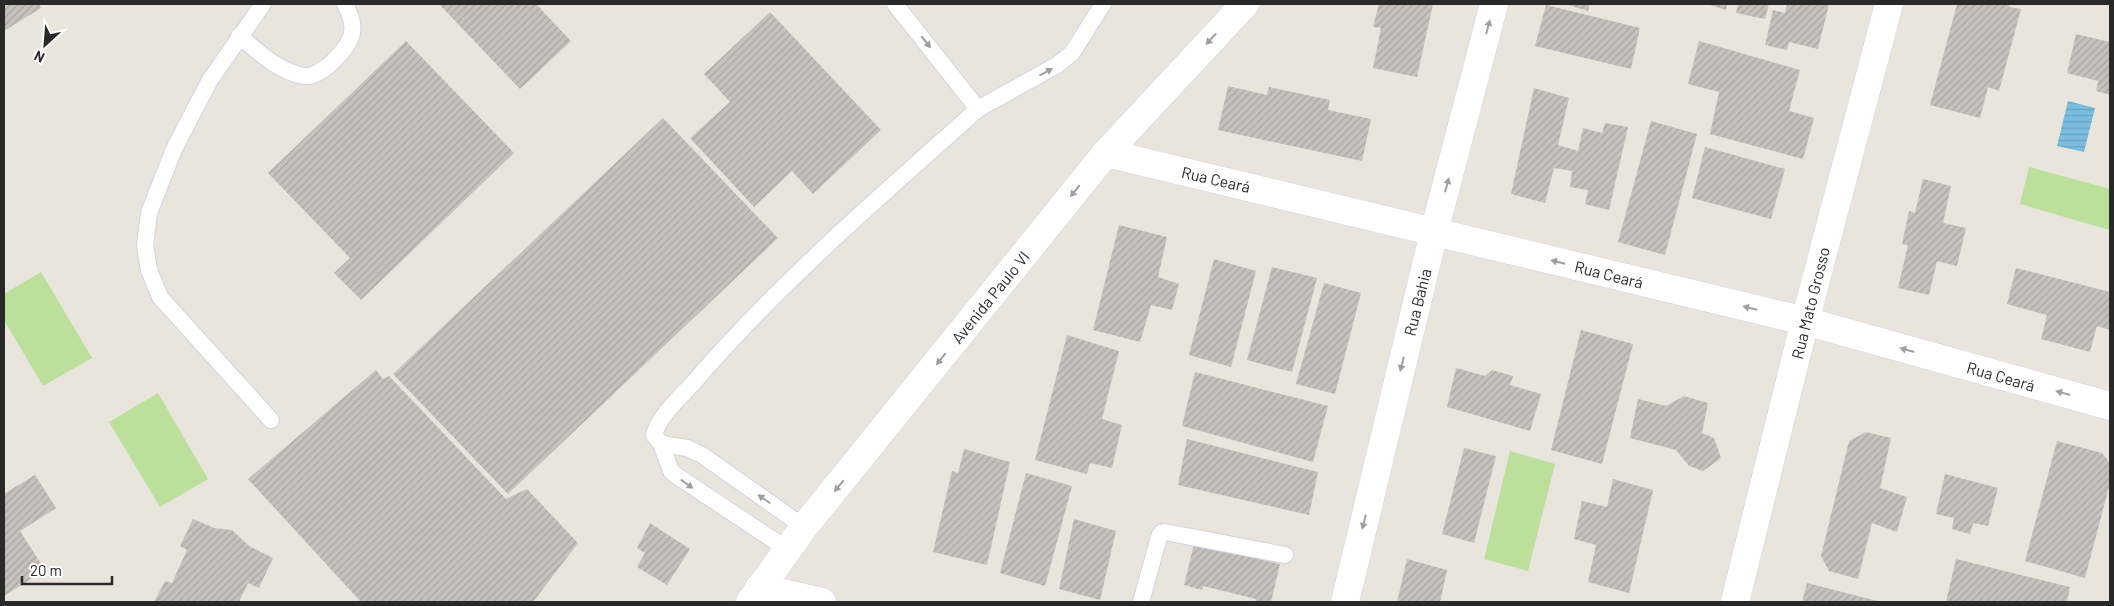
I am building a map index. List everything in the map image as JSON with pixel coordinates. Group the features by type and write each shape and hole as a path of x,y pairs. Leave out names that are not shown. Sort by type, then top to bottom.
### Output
{"street":[{"name":"Avenida Paulo VI","path":"754,595 804,527 1106,153 1245,4"},
{"name":"Rua Bahia","path":"1345,602 1434,232 1494,4"},
{"name":"Rua Mato Grosso","path":"1735,602 1805,321 1888,4"},
{"name":"Rua Ceará","path":"1106,153 1805,321 2110,406"},
{"path":"754,595 822,602"}],"lane":[{"path":"263,4 210,80 174,149 149,213 145,246 149,270 160,297 271,420"},
{"path":"239,36 274,64 289,72 306,76 322,72 346,47 352,34 352,19 344,4"},
{"path":"896,4 978,109"},
{"path":"787,549 671,471 662,444 654,435 658,426 725,346 805,264 978,109 1058,65 1072,53 1102,4"},
{"path":"662,444 687,448 702,455 804,527"},
{"path":"1141,602 1161,533 1165,532 1285,555"}],"green space":[{"path":"2029,167 2110,189 2109,230 2020,204"},
{"path":"41,272 92,358 43,386 4,320 4,294"},
{"path":"158,393 208,479 160,507 109,422"},
{"path":"1510,451 1555,464 1528,571 1484,559"}],"water":[{"path":"2068,101 2095,108 2084,152 2057,146"}],"building":[{"path":"4,4 39,4 41,8 4,31"},
{"path":"439,4 536,4 571,41 520,89"},
{"path":"1379,4 1433,4 1417,77 1373,68 1381,28 1373,27"},
{"path":"1565,4 1590,4 1588,11"},
{"path":"1707,4 1727,4 1726,10"},
{"path":"1738,4 1769,4 1765,19 1736,13"},
{"path":"1787,4 1829,4 1818,49 1789,42 1787,50 1765,45 1773,10 1785,13"},
{"path":"1957,4 2010,4 2009,7 2021,9 1999,91 1988,87 1980,118 1930,105"},
{"path":"1546,5 1640,28 1631,69 1535,46"},
{"path":"770,12 881,130 813,194 792,171 754,207 690,138 730,102 704,74"},
{"path":"2076,34 2110,42 2110,95 2096,91 2098,81 2067,73"},
{"path":"406,41 514,153 361,300 334,273 350,258 268,173"},
{"path":"1699,41 1800,70 1789,111 1814,118 1803,159 1710,134 1719,92 1688,84"},
{"path":"1228,86 1267,95 1269,87 1330,100 1328,110 1371,119 1362,161 1218,130"},
{"path":"1534,88 1569,98 1558,145 1578,151 1583,128 1602,133 1605,123 1628,127 1609,210 1585,204 1588,190 1570,187 1572,171 1554,168 1545,203 1511,194"},
{"path":"663,118 778,238 508,494 393,374"},
{"path":"1651,121 1697,134 1665,255 1618,242"},
{"path":"1705,147 1785,169 1771,219 1692,198"},
{"path":"1923,179 1951,186 1943,223 1966,228 1957,266 1937,261 1929,295 1898,288 1908,245 1902,244 1909,211 1915,213"},
{"path":"1119,225 1167,237 1158,277 1179,284 1172,310 1151,305 1140,342 1093,330"},
{"path":"1214,259 1256,271 1231,367 1189,355"},
{"path":"1272,267 1317,278 1292,372 1247,360"},
{"path":"2016,268 2110,292 2110,330 2097,326 2090,352 2041,339 2047,315 2007,304"},
{"path":"1324,283 1361,293 1335,394 1296,384"},
{"path":"1581,330 1633,344 1602,464 1551,450"},
{"path":"1067,335 1119,351 1102,419 1122,425 1112,468 1090,463 1087,474 1035,460"},
{"path":"1456,368 1485,376 1492,370 1513,376 1510,385 1541,394 1530,431 1447,407"},
{"path":"376,370 383,379 389,376 506,499 527,489 578,543 533,602 361,602 248,479"},
{"path":"1195,372 1328,406 1313,462 1182,426"},
{"path":"1684,396 1708,403 1702,433 1714,438 1721,458 1703,471 1689,466 1676,450 1630,438 1638,399 1666,406"},
{"path":"1866,432 1891,438 1880,488 1907,497 1897,532 1872,523 1858,579 1829,571 1821,556 1849,441"},
{"path":"1187,439 1318,472 1309,515 1178,485"},
{"path":"2057,441 2102,453 2110,463 2110,483 2085,578 2025,561"},
{"path":"1464,448 1496,456 1474,543 1442,534"},
{"path":"964,449 1010,462 987,565 933,552 952,471 958,473"},
{"path":"1026,473 1072,486 1045,586 1000,573"},
{"path":"1945,474 1998,488 1988,526 1973,523 1970,534 1952,529 1954,518 1936,514"},
{"path":"35,475 56,508 20,531 45,570 4,596 4,494"},
{"path":"1613,479 1653,490 1629,593 1588,582 1596,545 1574,539 1582,501 1607,507"},
{"path":"193,519 214,528 232,530 249,546 273,558 259,588 248,583 239,602 154,602 165,581 172,583 187,550 180,546"},
{"path":"1074,519 1116,531 1100,600 1059,589"},
{"path":"650,523 690,549 667,585 637,567 645,553 637,548"},
{"path":"1194,544 1280,564 1271,602 1255,602 1256,599 1203,586 1202,590 1184,585"},
{"path":"1407,559 1447,570 1440,602 1397,602"},
{"path":"1956,559 2070,587 2067,602 1946,602"},
{"path":"1807,583 1881,602 1802,602"}]}
